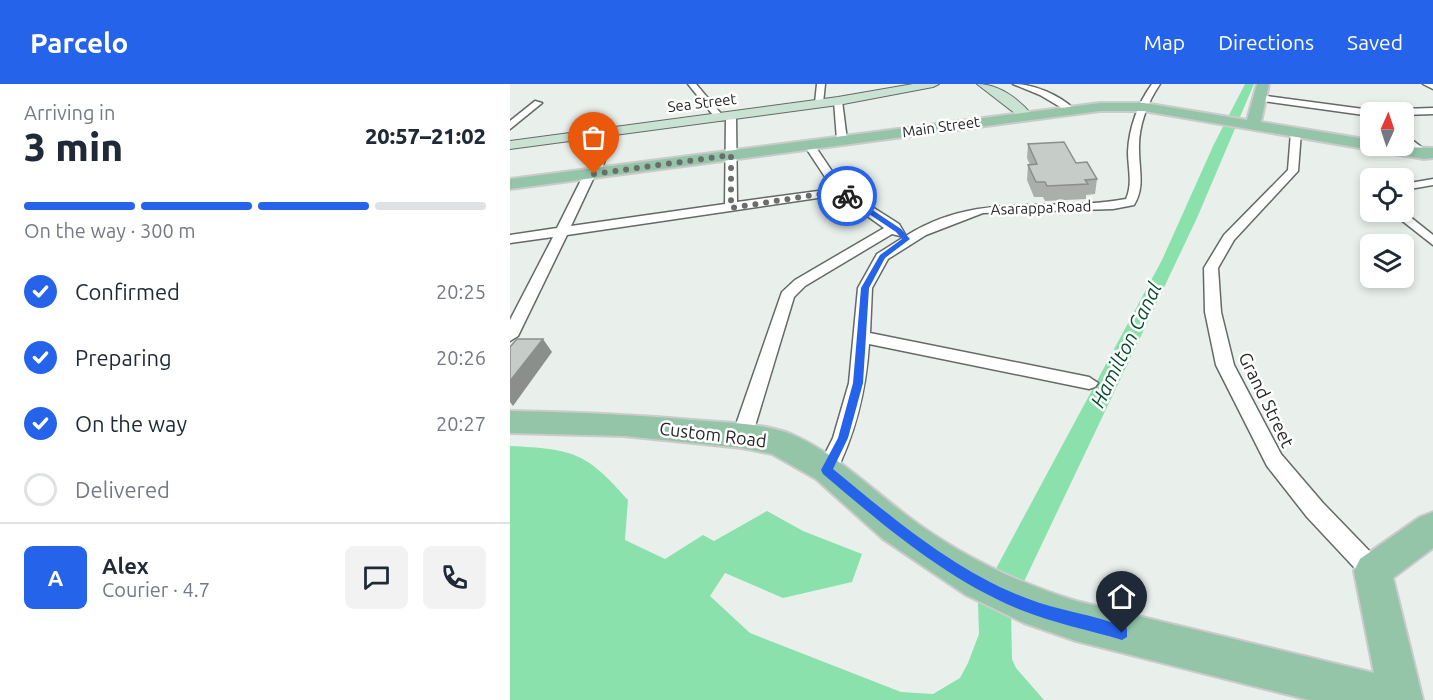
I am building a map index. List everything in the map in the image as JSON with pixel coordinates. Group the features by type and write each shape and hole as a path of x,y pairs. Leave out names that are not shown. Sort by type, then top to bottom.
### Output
{"main road":[{"path":"1253,124 1261,91"},
{"name":"Main Street","path":"510,184 1070,109 1144,107 1360,143"},
{"name":"Main Street","path":"1414,152 1430,155"},
{"name":"Custom Road","path":"510,422 624,425 742,436 780,443 827,470 896,528 979,582 1024,604 1076,621 1396,700"},
{"path":"1401,700 1373,572 1433,528"}],"street":[{"path":"692,84 726,117 731,155 731,208"},
{"path":"819,104 821,84"},
{"name":"Sea Street","path":"510,145 819,104 933,84"},
{"path":"983,84 1026,115"},
{"path":"1017,84 1043,93 1070,109"},
{"name":"Asarappa Road","path":"827,470 843,438 858,383 865,288 882,257 906,239 981,210 1113,205 1130,202 1136,194 1134,142 1144,107 1156,84"},
{"path":"1427,84 1433,87"},
{"path":"1261,91 1360,111"},
{"path":"838,101 842,140"},
{"path":"510,126 538,103"},
{"path":"1414,112 1433,111"},
{"path":"510,336 592,174 610,132"},
{"name":"Grand Street","path":"1296,132 1293,171 1229,238 1210,268 1213,312 1225,365 1274,460 1315,510 1373,572"},
{"path":"1414,144 1430,155"},
{"path":"809,145 840,191 894,227 906,239"},
{"path":"1414,185 1433,182"},
{"path":"510,239 840,191"},
{"path":"1409,222 1433,241"},
{"path":"742,436 787,295 800,283 894,227"},
{"path":"862,337 1089,383"}],"water":[{"name":"Hamilton Canal","path":"1245,84 1254,84 1197,218 1011,609 1012,659 1016,668 1044,700 510,700 510,446 564,452 589,463 628,500 625,540 665,559 703,535 714,541 767,511 803,531 862,554 852,582 783,598 725,573 710,596 750,633 901,692 933,694 960,678 979,634 978,602 1162,260 1214,144"}],"building":[{"path":"1064,142 1076,163 1087,162 1097,179 1085,180 1088,184 1047,186 1045,182 1036,182 1028,165 1037,164 1028,144"},
{"path":"517,339 543,339 510,381 510,347"}],"way so far":[{"path":"594,174 731,155 731,208 840,191 847,196"}],"route":[{"path":"847,196 898,230 906,239 882,257 865,288 858,383 843,438 827,470 896,528 979,582 1024,604 1122,633"}]}
